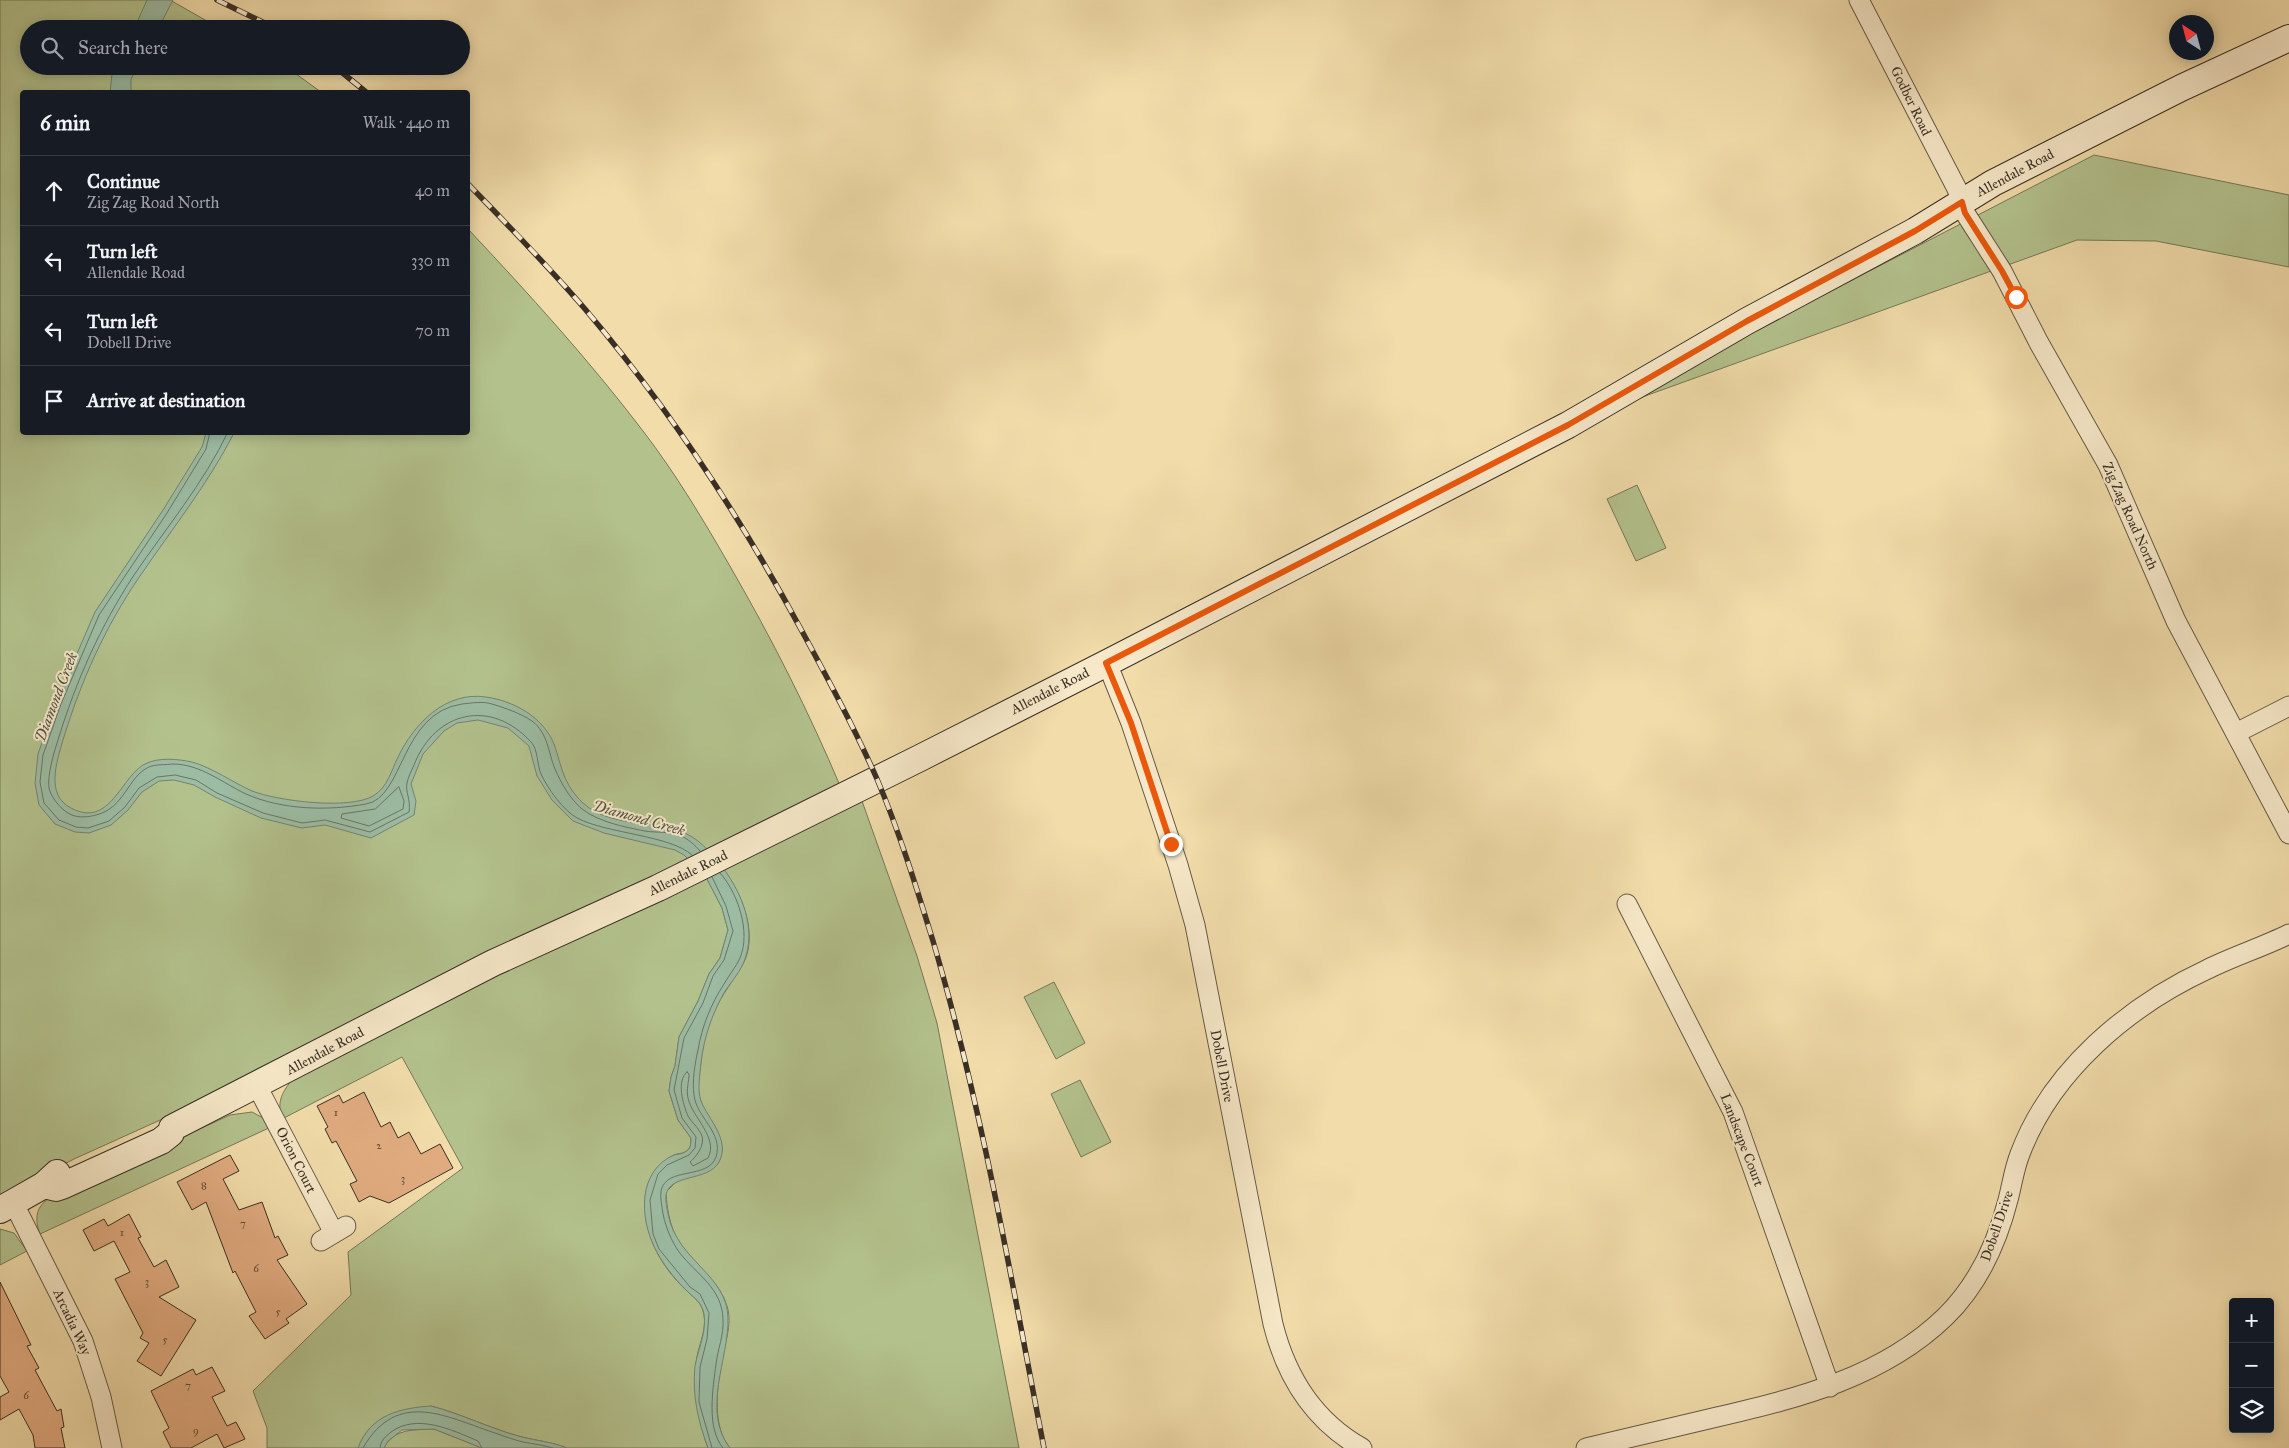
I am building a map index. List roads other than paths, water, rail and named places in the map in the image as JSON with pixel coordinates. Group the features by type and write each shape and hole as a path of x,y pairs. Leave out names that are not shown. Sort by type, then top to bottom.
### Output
{"street":[{"name":"Godber Road","path":"1859,0 1962,202"},
{"name":"Allendale Road","path":"6,1206 44,1185 56,1188 62,1186 161,1141 171,1133 172,1128 257,1086 493,963 658,888 913,762 1568,425 1747,321 1915,231 1993,183 2159,99 2289,38"},
{"name":"Zig Zag Road North","path":"1962,202 1965,213 2002,271 2042,350 2108,465 2172,612 2289,834"},
{"name":"Dobell Drive","path":"1106,663 1131,723 1192,915 1273,1324 1281,1352 1294,1381 1312,1405 1337,1431 1362,1448"},
{"path":"2236,733 2289,706"},
{"name":"Landscape Court","path":"1627,904 1733,1112 1830,1387"},
{"name":"Dobell Drive","path":"1586,1448 1778,1403 1830,1387 1882,1363 1916,1341 1945,1317 1969,1290 1992,1247 2003,1216 2019,1156 2035,1121 2064,1077 2090,1050 2137,1011 2175,986 2206,969 2289,934"},
{"name":"Orion Court","path":"257,1086 334,1233"},
{"name":"Arcadia Way","path":"6,1206 83,1341 101,1397 112,1448"}],"water":[{"path":"147,0 173,0 163,20 138,20"},
{"path":"112,75 133,75 131,79 131,90 110,90"},
{"path":"205,435 233,435 201,488 127,595 95,655 70,718 58,758 55,786 58,795 71,808 84,813 96,812 114,798 137,770 145,764 156,760 168,759 192,762 215,771 252,791 278,798 331,803 348,803 362,800 373,796 382,788 413,733 433,712 457,699 486,697 507,702 517,707 535,718 543,726 554,744 564,775 571,789 583,803 596,812 610,818 685,833 710,852 721,864 739,894 745,910 749,943 743,963 725,991 712,1017 706,1035 701,1063 699,1092 701,1101 717,1130 722,1146 722,1154 714,1168 674,1183 669,1188 666,1199 673,1230 681,1244 711,1278 726,1303 728,1318 727,1334 718,1384 717,1401 718,1418 722,1433 730,1448 708,1448 697,1408 694,1377 705,1320 703,1310 700,1303 668,1270 655,1248 646,1223 646,1189 654,1171 668,1158 684,1153 690,1146 691,1138 678,1120 669,1091 671,1077 675,1066 679,1037 698,1001 709,974 720,958 728,930 722,908 706,877 684,855 675,850 604,833 573,821 552,800 537,776 529,746 508,728 478,720 457,723 444,731 423,754 411,784 416,801 414,815 371,838 325,825 302,828 261,818 194,785 174,780 159,781 142,792 128,810 111,825 89,833 75,832 55,824 39,805 35,783 38,754 56,702 95,612 163,510 202,447"},
{"path":"431,1406 510,1434 567,1448 482,1448 434,1429 402,1430 388,1441 384,1448 358,1448 370,1428 387,1415 397,1411"}],"railway":[{"path":"217,0 258,20"},
{"path":"345,75 364,90"},
{"path":"470,186 585,309 646,385 675,425 755,548 832,687 869,760 907,859 950,1003 981,1130 1044,1448"}],"water label":[{"name":"Diamond Creek","path":"56,697"},
{"name":"Diamond Creek","path":"639,818"}]}
